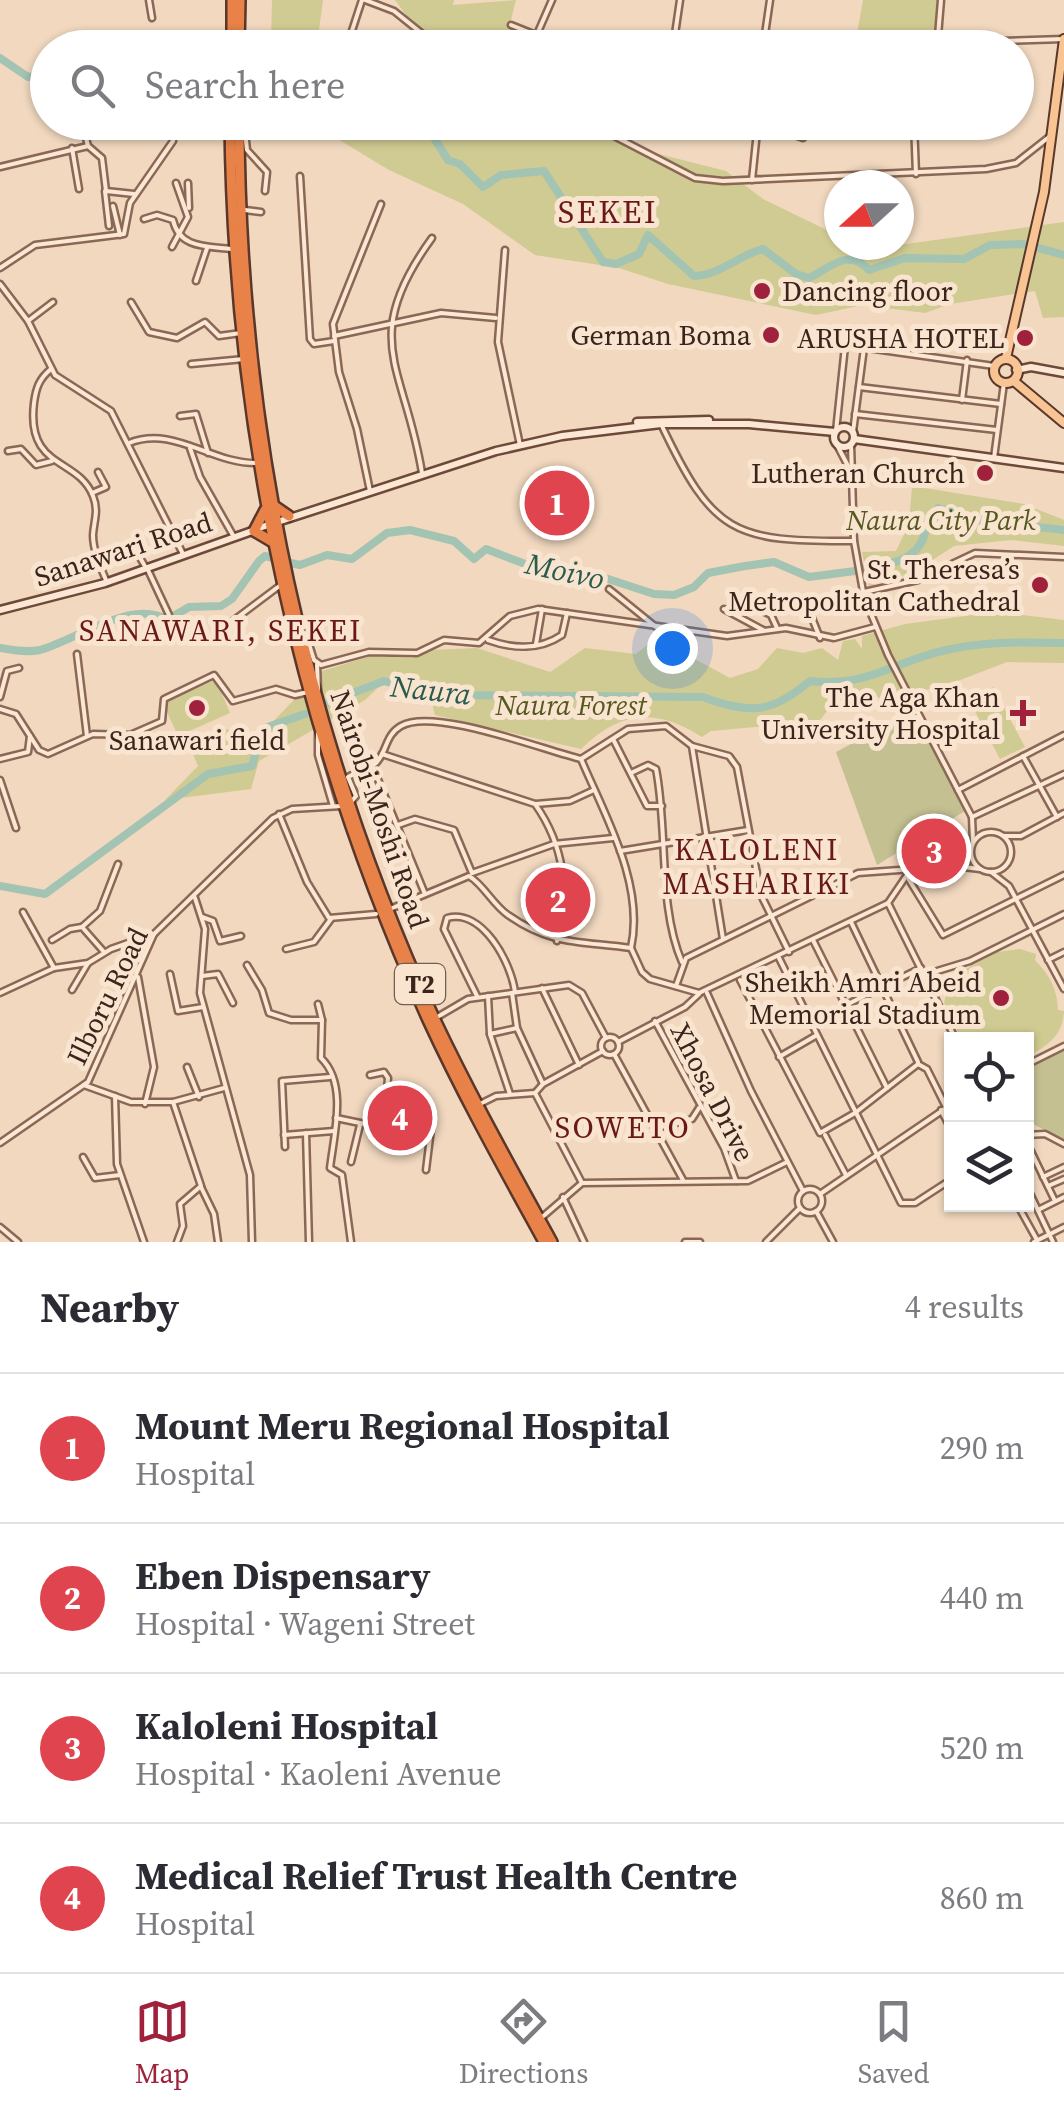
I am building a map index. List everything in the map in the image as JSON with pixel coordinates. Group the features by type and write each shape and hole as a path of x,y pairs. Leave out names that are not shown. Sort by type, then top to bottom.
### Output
{"highway":[{"path":"235,30 236,0"},
{"name":"Nairobi-Moshi Road","path":"230,140 233,249 241,334 257,463 268,505"},
{"name":"Nairobi-Moshi Road","path":"241,140 240,209 267,525 308,692 342,805 428,1021 544,1242"},
{"path":"274,549 268,536 268,505 290,518 278,538"},
{"name":"Nairobi-Moshi Road","path":"267,525 278,538 342,805 477,1106 552,1242"}],"main road":[{"path":"1064,39 1060,92 1033,246 1006,358 994,366 1004,383 1015,382 1064,423"},
{"path":"1006,358 1016,370 1015,382"}],"street":[{"path":"149,0 152,18"},
{"path":"353,30 363,0 394,11 418,30"},
{"path":"538,30 552,0"},
{"path":"676,30 680,0"},
{"path":"766,30 771,0"},
{"path":"939,30 941,0"},
{"path":"511,25 524,30"},
{"path":"1034,40 1064,39"},
{"path":"627,140 695,178 752,180 998,168 1030,154 1050,136"},
{"path":"86,140 102,158 109,226"},
{"path":"0,268 35,245 126,232 134,194 169,150 172,140"},
{"path":"245,140 247,150 267,172 265,192"},
{"path":"752,180 757,140"},
{"path":"915,140 916,174"},
{"path":"0,167 88,146"},
{"path":"72,148 78,189"},
{"path":"1030,154 1048,155"},
{"path":"300,176 310,340 314,344 442,313 498,318"},
{"path":"176,182 187,210"},
{"path":"172,248 187,210 188,183"},
{"path":"106,190 134,194"},
{"path":"370,491 334,338 334,316 381,204"},
{"path":"113,206 121,223 120,235"},
{"path":"240,209 261,212"},
{"path":"144,220 157,215 171,218 178,236 207,246 233,249"},
{"path":"422,476 390,344 390,323 408,274 432,238"},
{"path":"196,282 207,246"},
{"path":"505,250 498,318 500,357 520,445"},
{"path":"0,284 28,321 51,369 69,386 111,411 183,554"},
{"path":"28,321 53,302"},
{"path":"130,302 149,332 180,338 205,322 219,336 241,334"},
{"path":"804,338 994,366"},
{"path":"845,344 835,431 836,444 849,470"},
{"path":"864,346 849,470 854,541 875,627 972,818 974,842 954,866"},
{"path":"190,364 244,359"},
{"path":"962,400 967,359"},
{"path":"1016,370 1031,367 1064,372"},
{"path":"51,369 37,384 35,436 52,460 84,481 92,494 97,512 94,541 106,582"},
{"path":"994,458 1004,383"},
{"path":"859,388 1000,404"},
{"path":"855,414 997,430"},
{"path":"180,416 196,416 208,453"},
{"name":"Sanawari Road","path":"0,607 106,582 370,491 562,436 692,418 820,434"},
{"path":"660,422 682,468 719,519 752,533 786,540 854,541"},
{"path":"820,434 845,427 853,439"},
{"path":"820,434 836,444 853,439 1064,468"},
{"path":"128,443 161,436 208,453 257,463"},
{"path":"189,445 200,477 234,537"},
{"path":"8,451 21,449 36,465 52,460"},
{"path":"92,494 106,488 98,472"},
{"path":"132,544 170,615"},
{"path":"864,592 918,580 975,554 1064,557"},
{"path":"285,568 317,664 317,700"},
{"path":"230,623 282,584"},
{"path":"610,589 656,627"},
{"path":"736,598 771,615 776,628"},
{"path":"792,604 810,613 820,638"},
{"path":"317,664 370,652 417,653 444,640 480,643 488,640 510,616 542,610 727,636 776,628 820,638 875,627"},
{"path":"536,644 542,610"},
{"path":"724,610 763,630"},
{"path":"488,640 518,648 561,637 567,613"},
{"path":"77,654 86,736"},
{"path":"0,696 7,671 19,668"},
{"path":"0,709 16,714 48,754 86,736 139,733 162,721 164,699 214,675 233,702 276,689 295,695 308,692"},
{"path":"331,919 306,882 278,814 342,805 356,796 348,777 372,765 394,731 408,723 427,721 504,735 581,759 628,729 656,725 676,732 692,746 728,756 736,767 761,895 789,952"},
{"path":"958,790 1064,735"},
{"path":"0,759 28,752 30,736"},
{"path":"613,739 648,806 663,806"},
{"path":"692,746 723,940"},
{"path":"381,754 536,806 570,801 594,790"},
{"path":"1023,755 1057,817"},
{"path":"581,759 620,851 631,905 631,948 645,975 675,988 699,994 740,978 888,904 908,875"},
{"path":"372,765 426,894"},
{"path":"631,773 654,766 663,806 672,927 682,962 675,988"},
{"path":"972,818 1064,774"},
{"path":"0,780 16,828"},
{"path":"536,806 554,844 567,891 558,940"},
{"name":"Ilboru Road","path":"0,1144 84,1085 100,1064 154,934 278,814"},
{"path":"972,818 992,832 1021,836 1064,814"},
{"path":"397,825 415,819 450,828 472,875 508,915 558,940 631,948"},
{"path":"620,851 748,830"},
{"path":"974,842 992,832"},
{"path":"1000,834 1009,844 1009,886"},
{"path":"991,872 1009,858 1021,836"},
{"path":"388,910 554,844 613,838"},
{"path":"971,850 980,869"},
{"path":"52,940 72,928 82,927 100,911 118,864"},
{"path":"682,962 858,873 908,875 954,866 991,872 1009,886 1064,989"},
{"path":"908,875 943,935 1064,875"},
{"path":"194,898 205,937 200,977 203,1007 250,1175 252,1242"},
{"path":"888,904 952,1032"},
{"path":"23,912 54,968"},
{"path":"286,948 314,942 331,919 376,914"},
{"path":"924,975 970,961 1064,914"},
{"path":"477,998 474,983 444,928 447,918 464,916 479,923 510,973 518,1028 543,1084"},
{"path":"202,917 211,919 220,940 241,936"},
{"path":"851,922 918,1064 927,1069 944,1103"},
{"path":"82,927 104,952"},
{"path":"72,990 88,963 104,952 154,934"},
{"path":"814,940 887,1088"},
{"path":"1048,960 1064,952"},
{"path":"779,958 902,1204 915,1203 944,1185"},
{"path":"0,993 54,968 88,963"},
{"path":"246,965 262,990 269,1013 291,1020 322,1020"},
{"path":"846,1005 920,968"},
{"path":"138,974 154,1066 145,1104"},
{"path":"170,974 178,1011 203,1007"},
{"path":"200,977 218,974 233,1003"},
{"path":"740,978 816,1131 825,1133 856,1113 918,1064"},
{"path":"439,1016 477,998 575,987 606,1038 618,1042"},
{"path":"542,988 578,1065"},
{"path":"707,992 785,1162 803,1191"},
{"path":"614,1054 618,1042 686,1007 699,994"},
{"path":"488,996 490,1034 510,1094"},
{"path":"318,1004 322,1020 321,1055 337,1095 330,1168 342,1175 350,1242"},
{"name":"Xhosa Drive","path":"655,1022 724,1148 736,1181"},
{"path":"490,1034 518,1028"},
{"path":"779,1057 817,1035"},
{"path":"482,1103 510,1094 535,1093 543,1084 603,1050 606,1038"},
{"path":"1034,1060 1064,1046"},
{"path":"603,1050 614,1054 683,1180"},
{"path":"188,1067 199,1096"},
{"path":"370,1075 384,1072 388,1078 384,1128"},
{"path":"285,1147 282,1082 330,1076"},
{"path":"84,1085 145,1104 172,1102 224,1088"},
{"path":"535,1093 582,1183"},
{"path":"114,1096 120,1174 144,1242"},
{"path":"172,1102 201,1188 214,1214 218,1242"},
{"path":"656,1128 692,1119 699,1108"},
{"path":"820,1194 944,1108"},
{"path":"336,1118 402,1130 432,1122 426,1170"},
{"path":"351,1162 360,1125"},
{"path":"662,1140 671,1127"},
{"path":"284,1135 334,1130"},
{"path":"306,1133 309,1242"},
{"path":"825,1133 846,1175"},
{"path":"1034,1136 1045,1134 1064,1144"},
{"path":"1034,1155 1055,1201"},
{"path":"84,1156 96,1178 120,1174"},
{"path":"540,1219 582,1183 756,1179 785,1162"},
{"path":"1044,1177 1064,1167"},
{"path":"1048,1186 1064,1179"},
{"path":"177,1242 183,1226 180,1204 201,1188"},
{"path":"800,1208 798,1199 803,1191 812,1188 822,1201 816,1211"},
{"path":"563,1197 584,1242"},
{"path":"1038,1210 1064,1197"},
{"path":"1034,1201 1052,1242"},
{"path":"800,1208 816,1211"},
{"path":"766,1242 800,1208"},
{"path":"816,1211 832,1242"},
{"path":"1020,1212 1035,1241 1064,1227"},
{"path":"0,1227 18,1242"},
{"path":"685,1242 700,1242"}],"green space":[{"path":"272,0 323,0 319,30 271,30"},
{"path":"395,0 454,0 453,5 516,0 508,30 424,30 409,19"},
{"path":"863,0 938,0 935,30 858,28"},
{"path":"339,140 618,140 726,171 763,199 824,229 824,260 914,260 914,243 1064,222 1064,317 1043,318 1035,291 950,304 925,313 863,305 816,315 668,284 619,268 535,255 463,204 389,170"},
{"name":"Naura City Park","path":"912,486 1024,504 1064,520 1064,546 1011,540 954,546 914,572 869,586 862,552 896,551 909,524"},
{"name":"Naura Forest","path":"996,612 1064,620 1064,663 1007,662 947,685 882,700 875,695 877,703 862,698 840,707 834,702 814,728 779,725 711,731 702,737 669,721 638,718 609,727 581,749 435,715 430,695 384,682 365,700 259,761 251,789 165,800 198,766 190,747 199,734 227,729 251,744 322,671 371,656 412,658 431,650 477,648 550,672 585,648 636,654 647,645 658,648 681,639 693,658 730,678 758,669 777,648 803,653 822,648 838,660 843,641 855,639 862,649 862,636 905,624"},
{"name":"Sanawari field","path":"216,680 230,713 178,736 163,703"},
{"path":"993,687 1025,747 1000,759 969,700"},
{"name":"Sheikh Amri Abeid Memorial Stadium","path":"1020,949 1036,954 1035,960 1054,989 1058,1010 1064,1011 1061,1027 1053,1039 1034,1053 1034,1032 958,1032 944,1003 951,977 997,952"}],"shaded area":[{"path":"913,711 965,811 877,865 836,752"},
{"path":"1064,1046 1064,1140 1034,1125 1034,1062"}],"waterway":[{"path":"0,58 30,77"},
{"path":"435,140 448,160 460,164 483,187 501,175 544,171 603,262 616,264 639,254 648,235 694,276 712,273 763,249 796,274 809,278 846,260 861,263 869,270 905,258 964,259 990,245 1023,244 1064,255"},
{"name":"Moivo","path":"862,569 899,561 914,552 938,508 978,520 1064,530"},
{"name":"Moivo","path":"286,562 300,565 327,555 352,559 387,533 410,530 454,541 474,559 486,549 533,567 572,571 582,579 596,575 654,594 674,595 694,587 708,573 774,562 809,577 855,571"},
{"name":"Moivo","path":"0,648 40,650 121,617 138,614 167,620 189,607 221,606 232,599 259,561 265,556 273,558"},
{"name":"Naura","path":"324,704 384,681 430,695 703,697 735,707 760,708 784,700 810,681 866,677 946,650 1020,642 1064,643"},
{"name":"Naura","path":"0,886 45,894 208,774 252,766 262,729 305,714"}],"place":[{"name":"Dancing floor","path":"762,291"},
{"name":"German Boma","path":"771,335"},
{"name":"ARUSHA HOTEL","path":"1025,338"},
{"name":"Lutheran Church","path":"985,473"},
{"name":"Mount Meru Regional Hospital","path":"557,503"},
{"name":"St. Theresa’s Metropolitan Cathedral","path":"1040,585"},
{"name":"Sanawari field","path":"197,708"},
{"name":"The Aga Khan University Hospital","path":"1023,713"},
{"name":"Kaloleni Hospital","path":"934,851"},
{"name":"Eben Dispensary","path":"558,900"},
{"name":"Sheikh Amri Abeid Memorial Stadium","path":"1001,998"},
{"name":"Medical Relief Trust Health Centre","path":"400,1118"}],"district":[{"name":"SEKEI","path":"608,212"},
{"name":"SANAWARI, SEKEI","path":"221,630"},
{"name":"KALOLENI MASHARIKI","path":"757,866"},
{"name":"SOWETO","path":"623,1127"}]}
